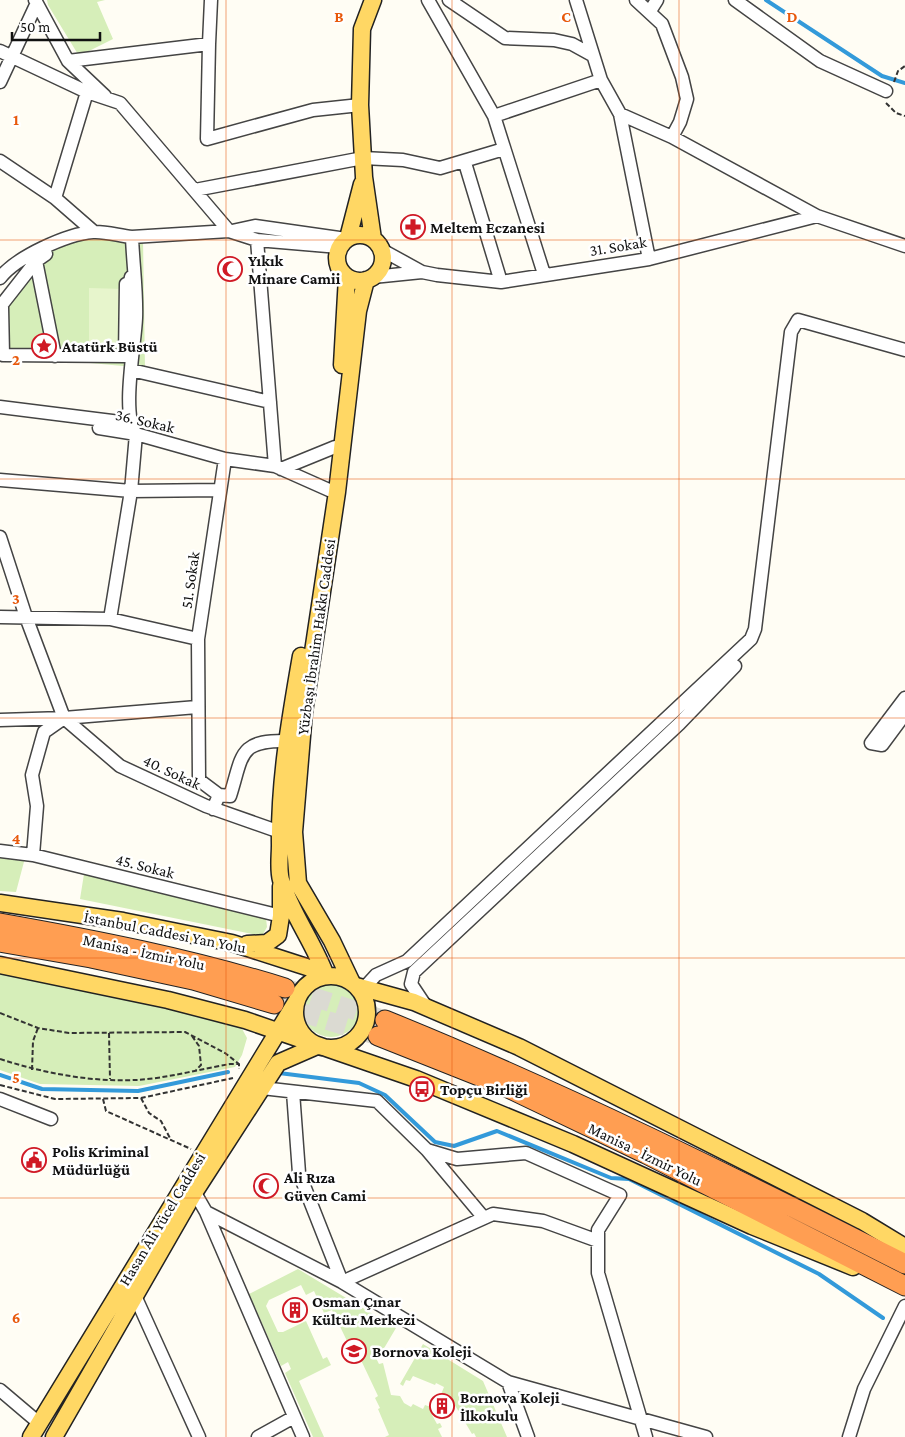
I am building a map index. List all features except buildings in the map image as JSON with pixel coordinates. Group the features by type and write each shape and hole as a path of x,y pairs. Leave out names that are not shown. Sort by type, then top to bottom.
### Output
{"highway":[{"name":"Manisa - İzmir Yolu","path":"0,922 178,958 239,973 291,995"},
{"name":"Manisa - İzmir Yolu","path":"0,942 91,958 193,980 274,1004"},
{"name":"Manisa - İzmir Yolu","path":"905,1264 777,1199 533,1083 382,1028 646,1154 905,1286"}],"main road":[{"name":"Yüzbaşı İbrahim Hakkı Caddesi","path":"357,985 298,883 294,832 304,712 337,492 358,311 369,278 382,264 364,177 360,106 362,29 373,0"},
{"name":"Yüzbaşı İbrahim Hakkı Caddesi","path":"326,976 317,951 296,913 281,878 280,832 287,741 335,447 347,277 339,267 337,260 345,242 364,177"},
{"path":"345,242 359,235 377,244"},
{"path":"347,277 360,281 369,278"},
{"path":"232,943 257,944 272,941 278,935 281,916 281,878"},
{"name":"İstanbul Caddesi Yan Yolu","path":"0,903 123,921 232,943 316,970 326,976"},
{"path":"0,965 168,1000 246,1020 416,1079 573,1144 824,1256 905,1286"},
{"path":"357,985 365,1001 367,1013 365,1025 359,1035 350,1043 340,1047 328,1048 317,1046 306,1039 298,1028 291,995 301,992 308,984 326,976 341,977 357,985 427,1008 545,1060 862,1221 905,1247"},
{"name":"Hasan Âli Yücel Caddesi","path":"35,1430 188,1176 280,1031 291,995"},
{"name":"Hasan Âli Yücel Caddesi","path":"59,1435 194,1193 278,1063 317,1046"}],"street":[{"path":"211,0 207,139 313,110 360,106"},
{"path":"428,0 494,116 544,274"},
{"path":"449,0 505,38 554,40 572,44 592,54"},
{"path":"576,0 601,80 620,114 649,259"},
{"path":"636,0 654,6 682,77 687,99 680,122 672,137"},
{"path":"735,0 820,61 886,91"},
{"path":"0,82 5,54 36,2"},
{"path":"36,2 68,61 107,97"},
{"path":"68,61 209,44"},
{"path":"5,54 87,92 107,97 120,103 230,231 257,240 345,242"},
{"path":"494,116 601,80"},
{"path":"56,198 87,92"},
{"path":"620,114 672,137 817,216 905,246"},
{"path":"195,190 363,158 403,160 440,168 504,149"},
{"path":"0,161 56,198 94,232 132,242"},
{"path":"464,162 501,282"},
{"name":"31. Sokak","path":"369,278 422,272 501,282 649,259 817,216"},
{"path":"125,356 3,355 1,307 36,261 65,242 96,239 132,242 230,231 255,226 345,242"},
{"path":"0,278 8,267 58,241 94,232"},
{"path":"257,240 270,402 278,468 335,447"},
{"path":"0,407 128,423 125,356 126,284 130,282 132,242"},
{"path":"110,619 131,491 136,434 130,427 131,370 136,316 132,242"},
{"name":"31. Sokak","path":"377,244 422,272"},
{"path":"36,261 54,356"},
{"path":"357,985 407,961 752,639 755,629 791,332 798,320 905,350"},
{"path":"427,1008 411,984 414,972 679,724 754,647 760,631 798,334 805,329 905,358"},
{"path":"131,370 270,402"},
{"name":"36. Sokak","path":"0,414 136,434 226,459 278,468 329,490"},
{"name":"51. Sokak","path":"218,795 199,780 198,639 226,459"},
{"path":"0,480 131,491 220,490"},
{"path":"0,537 26,617 64,718"},
{"path":"0,617 110,619 198,639"},
{"path":"905,698 871,743 882,745 905,714"},
{"path":"0,720 64,718 197,707"},
{"path":"33,855 37,806 32,775 44,732 64,718"},
{"name":"40. Sokak","path":"64,718 120,766 213,809 280,832"},
{"path":"213,809 218,795 230,796 242,756 252,744 266,741 287,741"},
{"name":"45. Sokak","path":"0,852 33,855 281,916"},
{"path":"262,1088 377,1101 427,1150 484,1218"},
{"path":"293,1092 299,1173 342,1282"},
{"path":"0,1099 51,1119"},
{"path":"427,1150 457,1159 526,1153 620,1195 598,1230 598,1273 646,1437"},
{"path":"188,1176 194,1193 206,1212 294,1418 304,1437"},
{"path":"206,1212 342,1282 508,1382 706,1437"},
{"path":"342,1282 493,1214 543,1220 598,1241"},
{"path":"136,1298 199,1437"},
{"path":"849,1437 864,1389 905,1306"},
{"path":"508,1382 528,1437"},
{"path":"0,1390 35,1430"},
{"path":"258,1437 294,1418"}],"path":[{"path":"0,1013 38,1028 69,1033 185,1032 225,1053 238,1064 239,1076 141,1098 55,1099 0,1085"},
{"path":"32,1070 33,1041 38,1028"},
{"path":"109,1033 110,1079"},
{"path":"190,1034 199,1046 201,1065 196,1070"},
{"path":"0,1059 32,1070 82,1078 136,1080 238,1064"},
{"path":"103,1098 106,1110 202,1154"},
{"path":"141,1098 149,1112 161,1121 171,1140"}],"green space":[{"path":"47,0 105,0 97,2 113,39 79,56 48,5"},
{"path":"97,239 143,239 145,368 2,355 0,352 0,295 49,252 71,242"},
{"path":"89,288 124,289 123,347 89,347"},
{"path":"0,855 25,858 16,892 0,891"},
{"path":"84,874 266,918 267,927 262,936 80,899"},
{"path":"0,970 145,1001 241,1027 247,1038 242,1055 235,1067 139,1086 40,1084 0,1070"},
{"path":"331,979 347,984 355,992 360,1008 355,1024 347,1032 331,1037 315,1032 307,1024 302,1008 307,992 315,984"},
{"path":"298,1269 396,1328 383,1350 374,1354 379,1364 383,1363 391,1395 400,1396 404,1403 411,1407 413,1404 423,1409 425,1405 431,1407 435,1412 432,1415 437,1424 440,1423 442,1427 438,1429 442,1437 385,1437 389,1435 378,1409 380,1408 375,1398 378,1396 351,1339 347,1341 332,1310 324,1313 314,1291 306,1295 301,1285 269,1300 266,1306 278,1332 283,1332 306,1321 323,1359 327,1357 331,1365 299,1381 324,1437 313,1437 285,1373 291,1369 288,1362 281,1366 249,1294"},
{"path":"423,1344 483,1381 507,1437 476,1437 474,1433 472,1434 453,1402 447,1404 447,1401 440,1397 444,1387 436,1383 435,1385 413,1376 410,1381 406,1380 403,1386 400,1384"}],"waterway":[{"path":"766,0 882,76 905,83"},
{"path":"0,1075 42,1089 138,1091 228,1072"},
{"path":"279,1073 359,1083 385,1095 435,1142 454,1146 497,1131 611,1178 629,1179 819,1274 883,1318"}],"tunnel":[{"path":"285,988 385,1020"},
{"path":"274,1004 378,1036"}],"place":[{"name":"Meltem Eczanesi","path":"413,227"},
{"name":"Yıkık Minare Camii","path":"230,269"},
{"name":"Atatürk Büstü","path":"44,346"},
{"name":"Topçu Birliği","path":"422,1089"},
{"name":"Polis Kriminal Müdürlüğü","path":"34,1160"},
{"name":"Ali Rıza Güven Cami","path":"266,1186"},
{"name":"Osman Çınar Kültür Merkezi","path":"295,1310"},
{"name":"Bornova Koleji","path":"354,1351"},
{"name":"Bornova Koleji İlkokulu","path":"442,1406"}]}
